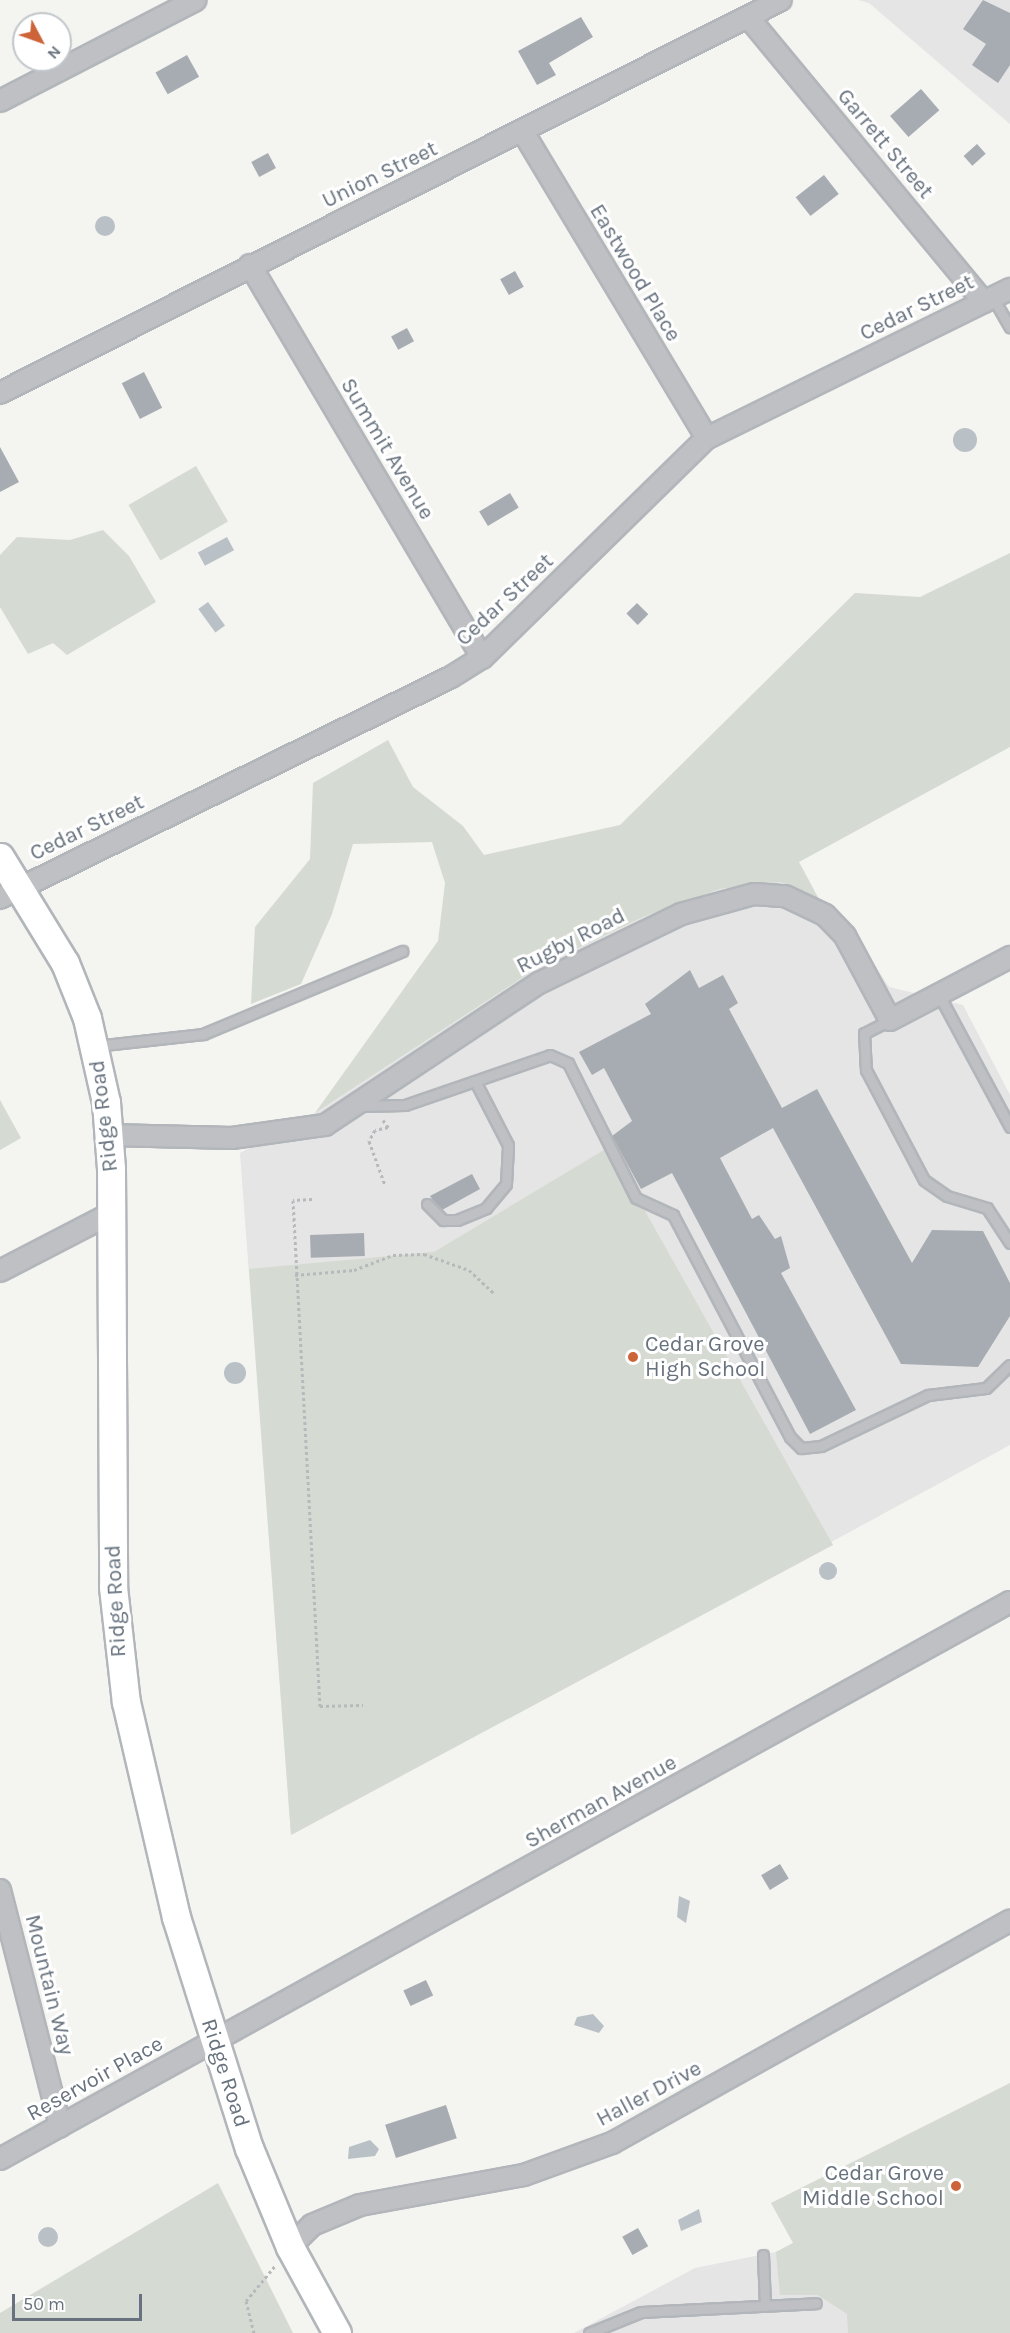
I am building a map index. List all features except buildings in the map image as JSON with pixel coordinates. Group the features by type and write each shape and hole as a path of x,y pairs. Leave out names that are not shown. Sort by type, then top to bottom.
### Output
{"main road":[{"name":"Ridge Road","path":"0,857 11,893 65,963 95,1046 110,1135 117,1646 176,1917 213,2039 290,2247 336,2333"}],"street":[{"path":"0,101 196,0"},
{"name":"Union Street","path":"0,393 250,265 523,132 781,0"},
{"name":"Garrett Street","path":"748,17 996,296"},
{"name":"Eastwood Place","path":"523,132 707,438"},
{"name":"Summit Avenue","path":"250,265 482,658"},
{"name":"Cedar Street","path":"11,893 482,658 707,438 996,296"},
{"name":"Rugby Road","path":"110,1135 232,1138 326,1125 538,983 681,914 754,894 800,901 831,920 890,1020"},
{"path":"890,1020 1010,957"},
{"path":"0,1271 112,1213"},
{"name":"Sherman Avenue","path":"213,2039 1010,1602"},
{"name":"Mountain Way","path":"0,1890 60,2126"},
{"name":"Haller Drive","path":"290,2247 312,2225 360,2205 524,2175 612,2143 1010,1921"},
{"name":"Reservoir Place","path":"0,2159 213,2039"}],"lane":[{"path":"996,296 1010,328"},
{"path":"95,1046 203,1034 402,951"},
{"path":"939,995 1010,1127"},
{"path":"890,1020 864,1033 866,1070 924,1180 947,1196 987,1208 1010,1243"},
{"path":"353,1106 395,1107 550,1055 568,1063 636,1198 673,1215 790,1437 801,1448 821,1446 928,1395 986,1388 1010,1365"},
{"path":"427,1204 443,1220 457,1220 486,1208 506,1185 508,1145 475,1081"},
{"path":"763,2256 765,2306"},
{"path":"589,2333 641,2312 816,2303"}],"path":[{"path":"385,1185 369,1141 375,1130 388,1127 386,1121"},
{"path":"312,1199 293,1200 295,1275 320,1706 363,1705"},
{"path":"295,1275 354,1270 393,1255 424,1254 469,1270 494,1293"},
{"path":"254,2333 246,2301 290,2247"}],"shaded area":[{"path":"858,0 1010,0 1010,124 869,3"},
{"path":"105,216 112,219 115,226 112,233 105,236 98,233 95,226 98,219"},
{"path":"965,428 970,429 976,435 976,445 970,451 965,452 960,451 954,445 953,440 954,435 960,429"},
{"path":"196,466 228,521 160,560 128,505"},
{"path":"103,530 129,556 156,602 67,655 53,643 28,654 0,607 0,555 17,537 70,540"},
{"path":"227,537 234,550 205,566 198,552"},
{"path":"1010,553 1010,747 799,862 820,901 781,882 720,889 643,917 537,968 315,1113 438,941 445,883 432,842 353,844 332,914 301,984 251,1004 255,927 310,859 313,783 388,740 413,787 463,826 484,855 620,825 855,593 920,597"},
{"path":"208,602 225,625 215,633 198,609"},
{"name":"Cedar Grove High School","path":"782,882 840,913 889,987 963,1005 1010,1095 1010,1445 291,1835 240,1153 315,1113 537,968 643,917 720,889"},
{"path":"0,1100 21,1138 0,1150"},
{"path":"609,1147 833,1545 291,1835 249,1269 434,1252"},
{"path":"235,1362 243,1365 246,1373 243,1381 235,1384 227,1381 224,1373 227,1365"},
{"path":"828,1562 834,1565 837,1571 834,1577 828,1580 822,1577 819,1571 822,1565"},
{"path":"679,1896 690,1901 686,1923 677,1917"},
{"path":"593,2014 604,2026 599,2033 574,2025 577,2017"},
{"name":"Cedar Grove Middle School","path":"1010,2083 1010,2333 848,2333 847,2314 818,2295 780,2295 776,2252 793,2243 771,2203"},
{"name":"Cedar Grove Middle School","path":"1010,2129 1010,2333 574,2333 695,2268 776,2252"},
{"path":"370,2140 379,2149 375,2156 348,2159 349,2147"},
{"path":"218,2183 293,2333 0,2333 0,2313"},
{"path":"699,2209 702,2222 681,2231 678,2220"},
{"path":"48,2227 55,2230 58,2237 55,2244 48,2247 41,2244 38,2237 41,2230"}],"place":[{"name":"Cedar Grove High School","path":"633,1357"},
{"name":"Cedar Grove Middle School","path":"956,2186"}]}
